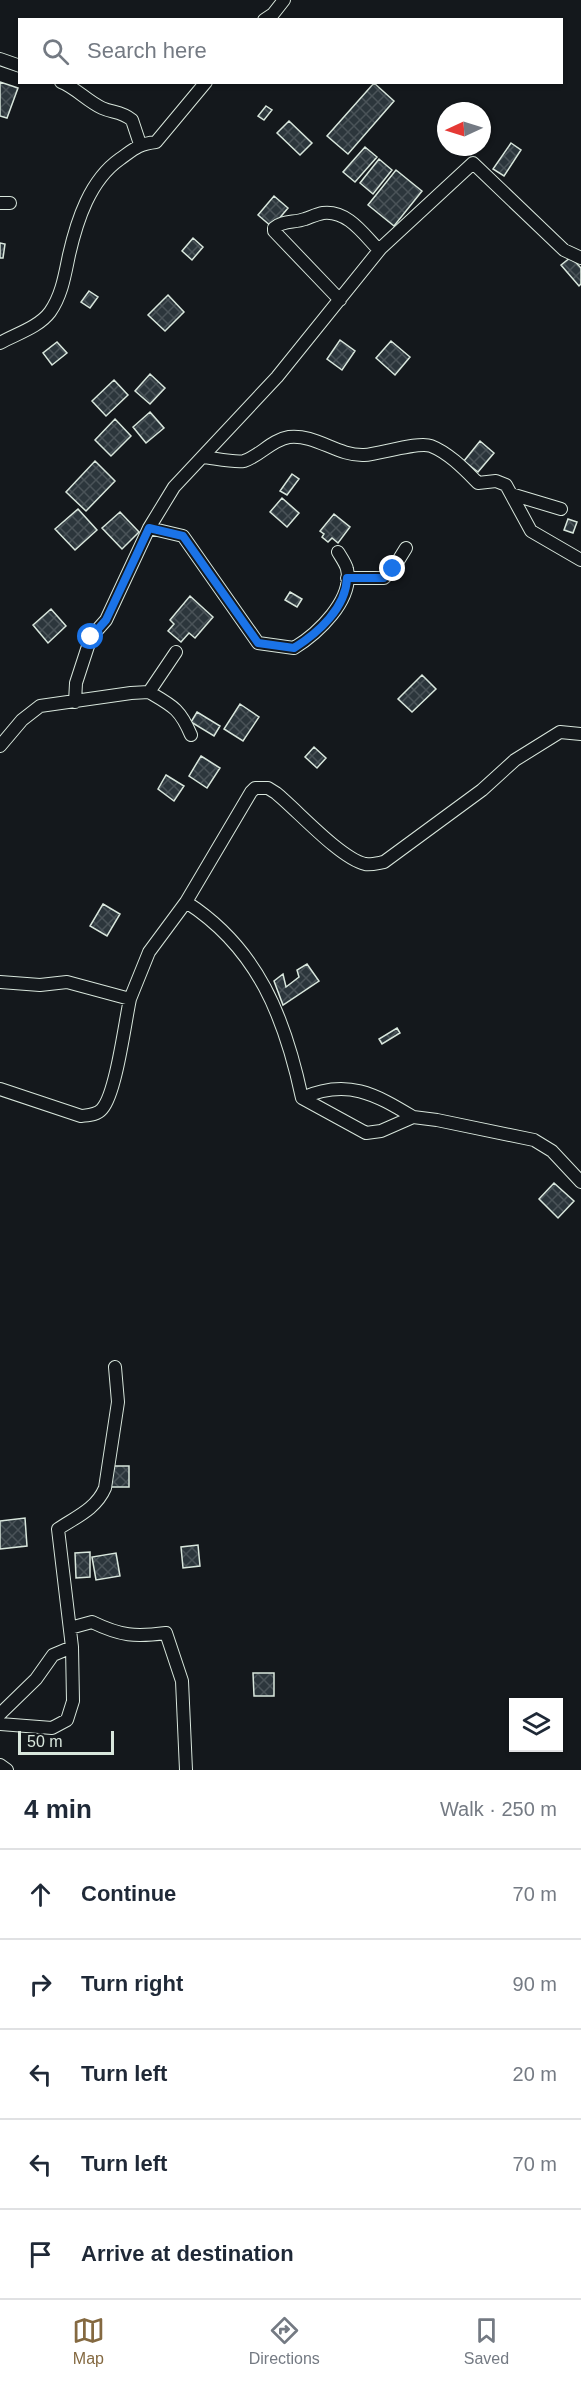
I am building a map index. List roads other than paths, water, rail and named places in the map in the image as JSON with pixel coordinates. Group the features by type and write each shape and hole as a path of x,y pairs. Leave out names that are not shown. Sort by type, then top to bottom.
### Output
{"street":[{"path":"267,18 284,0"},
{"path":"0,59 18,65"},
{"path":"66,84 103,109 116,111 132,120 140,144"},
{"path":"0,343 43,320 49,314 64,281 71,249 89,196 107,168 140,144 156,142 204,84"},
{"path":"75,702 78,673 91,637 106,620 149,528 174,487 277,377 379,250 473,163 564,250 581,258"},
{"path":"340,300 274,231 274,228 283,223 304,220 321,213 334,213 349,220 379,250"},
{"path":"203,457 243,461 279,440 290,437 306,438 348,454 387,453 419,444 431,445 478,483 496,481 506,485 531,531 581,560"},
{"path":"511,494 561,509"},
{"path":"149,528 183,536 258,643 294,648 321,629 346,590 347,569 338,552"},
{"path":"347,578 384,578 393,569 406,548"},
{"path":"149,692 176,652"},
{"path":"0,746 22,720 40,706 131,693 149,692 171,704 182,715 191,735"},
{"path":"0,1089 81,1116 93,1115 102,1109 112,1087 130,999 149,952 186,902 245,801 255,788 268,788 276,793 333,845 365,864 375,864 384,862 462,805 515,760 560,732 581,734"},
{"path":"186,902 221,929 256,970 282,1022 294,1057 302,1098"},
{"path":"0,982 40,985 67,982 130,999"},
{"path":"302,1098 331,1088 342,1089 382,1099 413,1118 437,1120 534,1140 552,1151 581,1182"},
{"path":"302,1098 366,1133 381,1131 413,1118"},
{"path":"0,1724 52,1728 67,1720 73,1701 72,1647 58,1529 92,1507 100,1500 105,1488 118,1402 115,1366"},
{"path":"70,1628 92,1622 136,1637 166,1633 182,1681 186,1770"},
{"path":"0,1714 36,1679 53,1655 72,1647"},
{"path":"0,1766 7,1770"}]}
